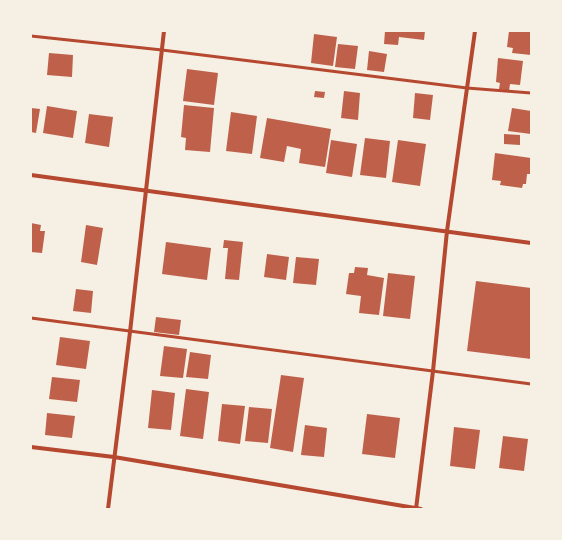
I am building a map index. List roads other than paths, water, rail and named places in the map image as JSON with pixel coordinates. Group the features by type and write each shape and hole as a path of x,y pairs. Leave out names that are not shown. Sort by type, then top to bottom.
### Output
{"street":[{"path":"108,509 147,191 164,31"},
{"path":"416,509 433,371 447,231 475,31"},
{"path":"31,175 531,243"},
{"path":"31,447 114,457 421,509"}],"lane":[{"path":"31,36 162,50 466,88 531,93"},
{"path":"31,318 531,384"}]}
